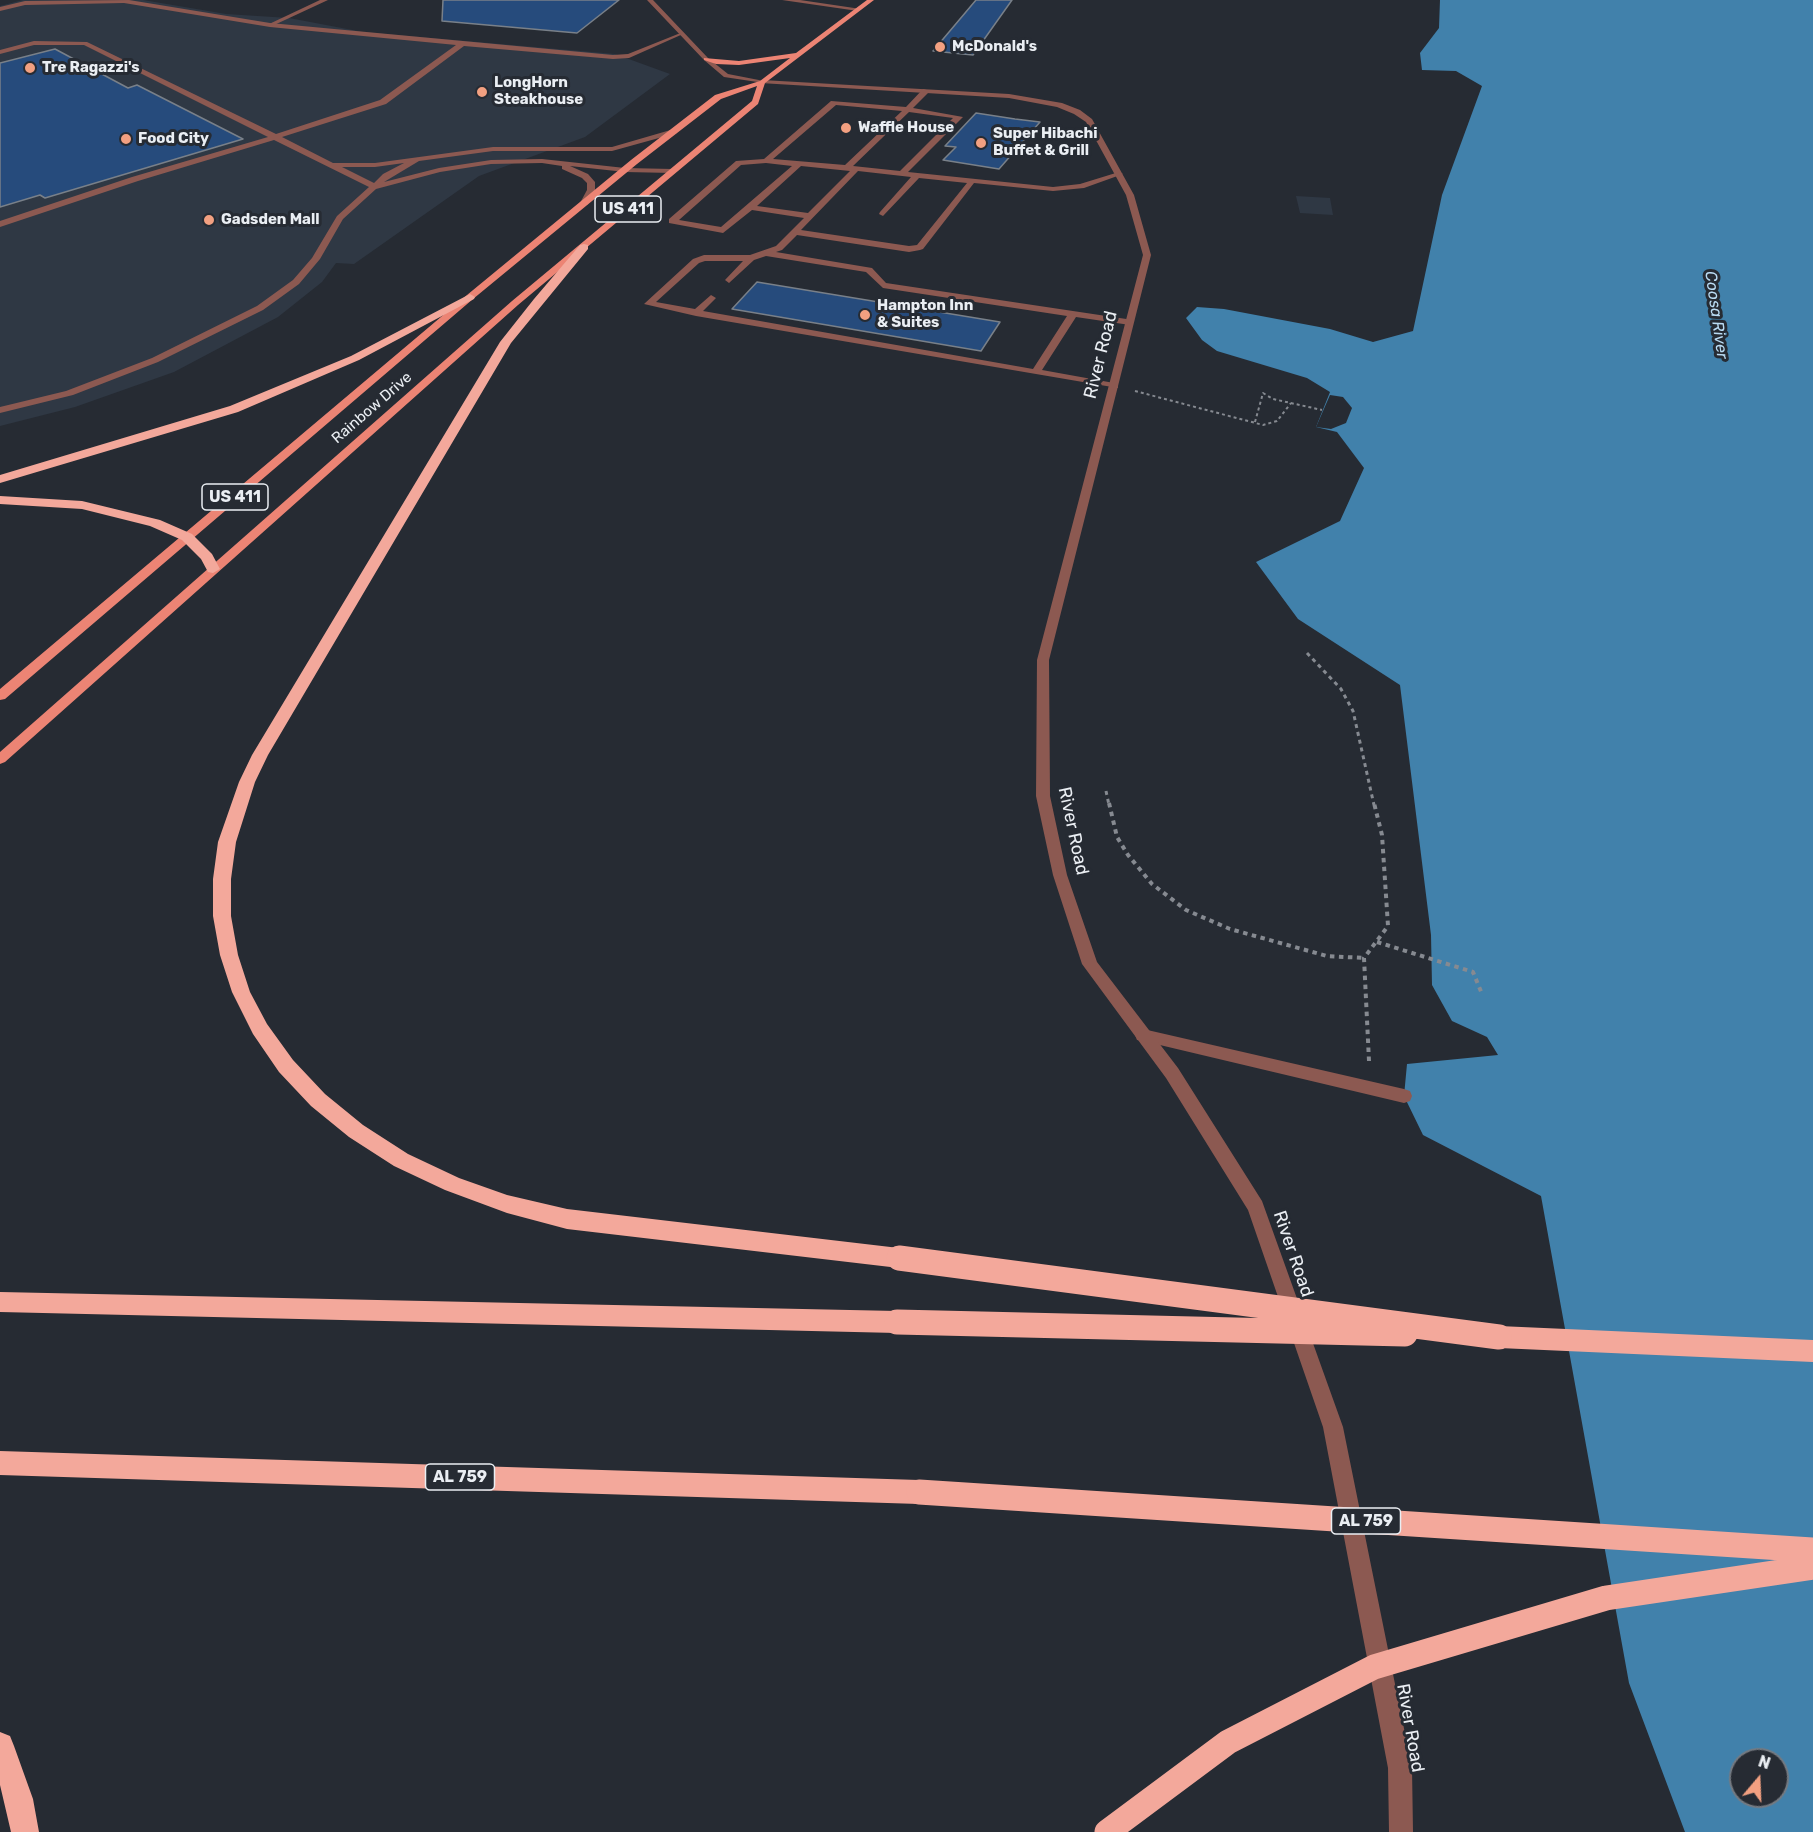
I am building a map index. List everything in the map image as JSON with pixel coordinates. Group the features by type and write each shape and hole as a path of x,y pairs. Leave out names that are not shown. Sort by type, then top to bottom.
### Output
{"highway":[{"path":"584,247 506,342 260,755 243,790 226,842 222,879 222,916 229,955 241,992 260,1029 286,1066 318,1100 356,1131 401,1160 452,1184 507,1204 567,1220 899,1258 1499,1337"},
{"path":"0,479 234,409 355,358 470,297"},
{"path":"0,500 52,502 111,510 155,523 187,537 207,557 213,569"},
{"path":"0,1302 1499,1337 1813,1351"},
{"name":"AL 759","path":"0,1463 919,1492 1813,1550"},
{"path":"1107,1832 1228,1742 1374,1667 1606,1598 1813,1567"},
{"path":"0,1746 19,1799 25,1832"}],"main road":[{"name":"Rainbow Drive","path":"0,696 470,297 634,162 718,98 762,81 871,0"},
{"path":"706,59 738,63 798,55"},
{"name":"Rainbow Drive","path":"0,759 515,303 754,102 762,81"}],"street":[{"path":"270,25 325,0"},
{"name":"River Road","path":"650,0 706,59 726,76 762,81 1022,98 1068,108 1089,121 1130,195 1147,255 1042,660 1043,796 1060,875 1090,964 1172,1073 1256,1207 1333,1427 1400,1768 1401,1832"},
{"path":"785,0 858,9"},
{"path":"0,9 25,3 124,1 270,25 613,57 629,56 681,33"},
{"path":"0,52 34,43 85,43 376,187 456,166 491,162 542,161 625,170 673,171"},
{"path":"0,224 113,186 383,102 463,44"},
{"path":"926,91 851,168 779,248 752,258 704,258 696,261 649,304 1114,386"},
{"path":"766,161 834,103 907,109 959,117 901,174"},
{"path":"328,165 375,165 493,149 556,151 612,149 674,131"},
{"path":"556,151 613,159"},
{"path":"623,160 673,171"},
{"path":"0,410 69,393 154,360 260,308 296,282 316,259 339,218 386,176 415,161"},
{"path":"542,161 572,169 591,182 591,190 584,203"},
{"path":"799,164 723,230 672,222 739,163 766,161 851,168 1053,189 1081,186 1119,174"},
{"path":"883,214 917,176"},
{"path":"794,232 909,249 920,247 972,181"},
{"path":"750,207 810,216"},
{"path":"766,253 869,270 883,285 1130,322"},
{"path":"729,280 752,258"},
{"path":"696,313 711,298"},
{"path":"1036,372 1073,314"},
{"path":"1143,1035 1404,1096"}],"path":[{"path":"1114,386 1263,425 1277,421 1292,403"},
{"path":"1255,422 1263,393 1273,399 1322,410"},
{"path":"1306,653 1341,689 1353,711 1359,745 1383,835 1389,906 1388,926 1364,958 1368,1041"},
{"path":"1106,791 1117,837 1128,855 1152,884 1186,910 1230,930 1327,956 1364,958"},
{"path":"1377,942 1473,972 1482,994"}],"shaded area":[{"name":"Gadsden Mall","path":"23,0 143,0 226,14 289,18 363,32 615,54 670,74 585,137 479,176 354,264 336,263 322,282 278,317 174,372 75,407 0,426 0,6"},
{"path":"1296,196 1330,198 1333,215 1300,213"}],"water":[{"name":"Coosa River","path":"1440,0 1813,0 1813,1832 1685,1832 1629,1683 1541,1196 1423,1135 1404,1096 1407,1064 1498,1055 1487,1037 1452,1021 1432,985 1431,935 1400,685 1298,619 1256,562 1340,521 1364,468 1337,432 1316,427 1330,392 1307,378 1217,351 1202,340 1186,318 1197,307 1224,309 1330,329 1373,342 1413,331 1442,195 1482,86 1456,71 1422,70 1420,53 1439,28"}],"pier":[{"path":"1330,395 1343,397 1352,408 1346,423 1331,429 1316,427"}],"building":[{"path":"443,0 619,0 577,33 442,21"},
{"path":"976,0 1012,0 973,55 933,51"},
{"path":"55,49 128,88 137,85 243,139 45,198 40,195 0,207 0,63"},
{"name":"Super Hibachi Buffet & Grill","path":"976,113 1040,122 999,169 943,160 956,147 945,146"},
{"name":"Hampton Inn & Suites","path":"757,282 1000,322 981,351 732,309"}],"place":[{"name":"McDonald's","path":"940,47"},
{"name":"Tre Ragazzi's","path":"30,68"},
{"name":"LongHorn Steakhouse","path":"482,92"},
{"name":"Waffle House","path":"846,128"},
{"name":"Food City","path":"126,139"},
{"name":"Super Hibachi Buffet & Grill","path":"981,143"},
{"name":"Gadsden Mall","path":"209,220"},
{"name":"Hampton Inn & Suites","path":"865,315"}]}
